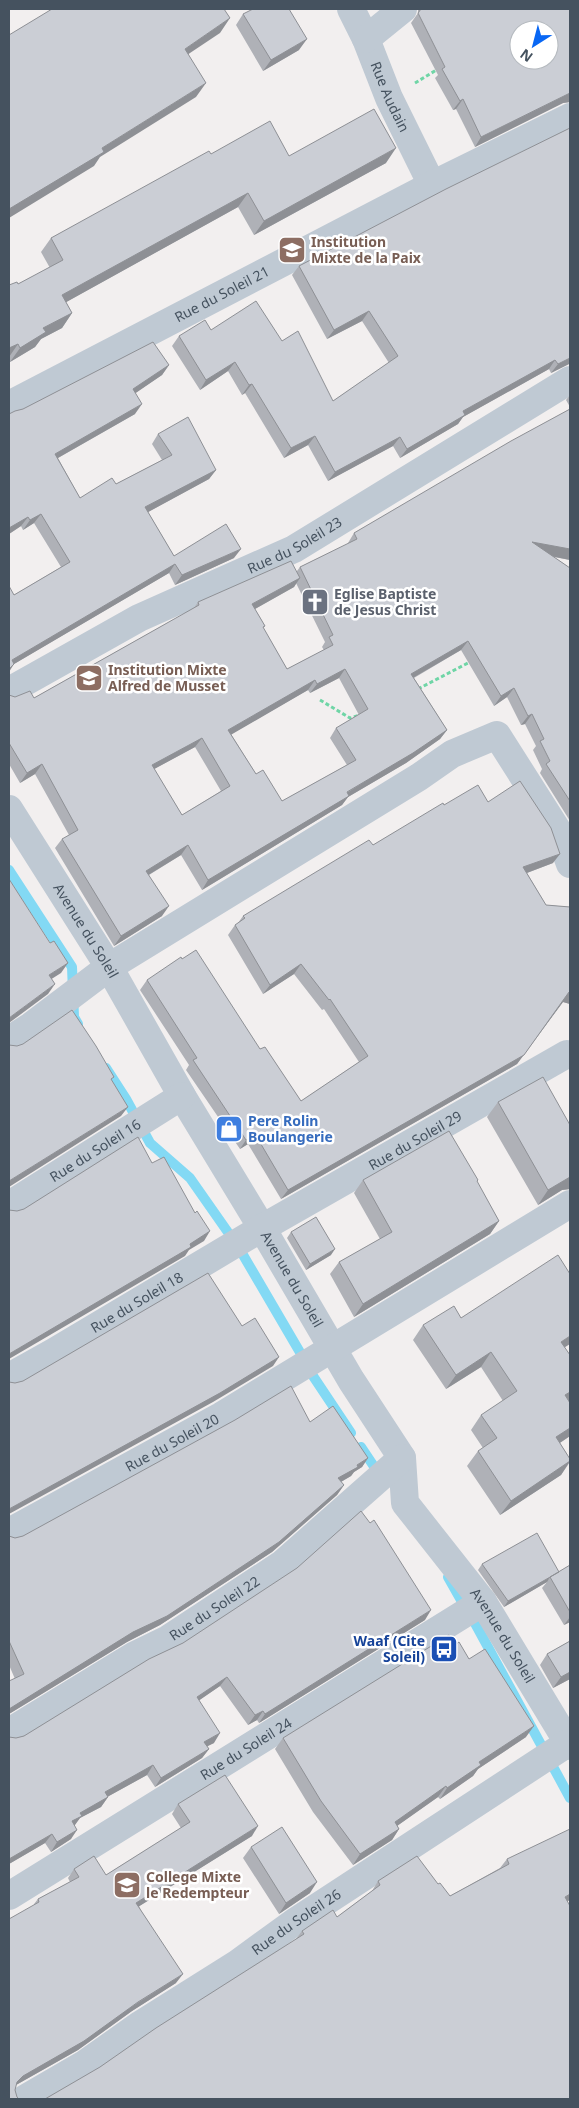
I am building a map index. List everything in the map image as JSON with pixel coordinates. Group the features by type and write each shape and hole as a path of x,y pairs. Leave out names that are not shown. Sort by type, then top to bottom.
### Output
{"street":[{"name":"Rue Audain","path":"351,9 366,39 389,98 432,184"},
{"path":"366,39 403,9"},
{"name":"Rue du Soleil 21","path":"9,405 432,184 570,117"},
{"name":"Rue du Soleil 23","path":"9,691 139,618 294,549 570,380"},
{"path":"9,1040 31,1026 109,967 411,782 452,754 497,735 558,831 570,864"},
{"name":"Avenue du Soleil","path":"13,827 109,967 182,1096 351,1380 402,1458 405,1503 483,1602 569,1744"},
{"name":"Rue du Soleil 29","path":"262,1228 569,1052"},
{"name":"Rue du Soleil 16","path":"9,1205 182,1096"},
{"path":"332,1348 570,1204"},
{"name":"Rue du Soleil 18","path":"9,1377 262,1228"},
{"name":"Rue du Soleil 20","path":"9,1532 221,1416 332,1348"},
{"name":"Rue du Soleil 22","path":"9,1732 135,1655 168,1639 282,1564 402,1458"},
{"name":"Rue du Soleil 24","path":"9,1896 483,1602"},
{"name":"Rue du Soleil 26","path":"24,2099 86,2063 141,2024 238,1963 294,1923 569,1744"}],"path":[{"path":"389,98 444,66"},
{"path":"414,690 473,660"},
{"path":"320,700 350,718 366,712"}],"building":[{"path":"52,9 224,9 230,18 185,49 206,83 102,148 104,152 9,209 9,35"},
{"path":"253,9 289,9 307,39 271,60 243,14"},
{"path":"421,9 570,9 570,93 481,137 463,99 460,101 442,69 445,67 418,13"},
{"path":"374,109 396,148 264,221 248,193 62,295 72,313 43,328 46,332 20,348 18,344 9,348 9,285 17,282 18,284 63,260 51,238 209,151 211,154 270,121 289,156"},
{"path":"570,128 570,358 558,364 555,360 463,411 465,415 407,449 400,437 335,472 315,436 291,448 252,384 249,385 235,362 206,380 179,336 205,320 211,330 256,301 282,341 298,331 333,401 398,356 369,311 334,330 299,266 446,189"},
{"path":"153,342 169,365 133,389 142,404 55,454 80,498 112,478 116,484 172,455 158,434 188,417 216,470 145,507 174,556 226,524 241,549 182,575 175,564 12,660 14,664 9,669 9,586 14,595 70,562 41,514 30,520 28,517 9,528 9,414 23,409"},
{"path":"570,409 570,549 532,542 570,568 570,801 546,764 550,761 540,741 544,739 532,714 528,716 514,688 501,696 468,641 411,674 447,730 413,753 347,792 349,796 208,880 188,845 146,871 169,906 121,936 62,839 78,830 42,764 27,773 9,743 9,695 15,697 30,691 34,698 199,605 198,602 291,561 300,578 252,604 287,669 333,645 329,637 333,635 300,567 357,539 354,533 511,441","holes":["345,669 368,709 336,728 356,760 282,801 263,770 256,774 228,730 315,680 317,684","202,738 230,786 182,815 152,765"]},
{"path":"520,781 551,828 560,854 523,867 546,905 570,907 570,992 524,1055 288,1190 255,1134 246,1140 193,1060 197,1058 147,980 181,957 182,959 196,950 260,1049 265,1047 301,1101 368,1056 330,999 301,964 270,985 235,925 245,918 243,916 369,840 373,845 443,803 444,805 478,785 488,802"},
{"path":"9,879 50,943 54,941 68,963 49,975 55,984 9,1018"},
{"path":"72,1010 114,1077 111,1079 128,1107 9,1181 9,1045 17,1046 23,1044"},
{"path":"543,1077 570,1125 570,1177 548,1190 498,1102"},
{"path":"449,1131 478,1180 499,1221 363,1304 339,1262 392,1232 363,1180"},
{"path":"138,1137 152,1163 164,1157 195,1213 197,1211 210,1231 190,1244 191,1247 9,1354 9,1210 17,1211 24,1209"},
{"path":"316,1217 335,1249 310,1264 291,1232"},
{"path":"558,1255 570,1274 570,1336 561,1342 570,1355 570,1392 565,1395 570,1403 570,1428 556,1437 570,1461 511,1501 478,1451 497,1438 481,1415 517,1391 491,1352 456,1375 423,1325 454,1306 461,1318"},
{"path":"208,1273 242,1326 255,1318 279,1357 220,1393 9,1509 9,1382 23,1381"},
{"path":"291,1386 310,1422 333,1406 368,1458 357,1465 358,1467 338,1478 344,1485 279,1542 167,1616 133,1632 9,1709 9,1681 24,1674 9,1641 9,1536 15,1538 23,1536 235,1420"},
{"path":"361,1511 370,1523 374,1520 431,1610 265,1714 263,1711 255,1715 227,1677 197,1697 220,1733 204,1742 209,1749 161,1778 153,1765 105,1792 108,1797 80,1813 82,1816 72,1821 77,1830 57,1842 52,1834 9,1859 9,1737 24,1736 149,1659 183,1643 297,1568"},
{"path":"537,1533 559,1572 508,1601 482,1564"},
{"path":"570,1565 570,1612 550,1577"},
{"path":"449,1635 455,1645 459,1642 469,1659 485,1649 534,1726 479,1762 481,1765 447,1788 446,1786 395,1822 399,1829 360,1854 321,1801 283,1738"},
{"path":"570,1641 570,1672 561,1677 547,1654"},
{"path":"225,1775 258,1826 136,1903 183,1974 138,2002 84,2041 23,2076 17,2082 15,2090 19,2099 9,2099 9,1919 39,1902 38,1899 79,1877 74,1869 94,1856 106,1875 190,1822 178,1804"},
{"path":"282,1827 317,1882 286,1903 251,1847"},
{"path":"570,1829 570,1894 565,1897 570,1906 570,2099 45,2099 100,2067 156,2028 304,1934 302,1931 333,1910 337,1917 380,1885 378,1881 417,1856 438,1884 440,1883 450,1896 509,1864 507,1859"}],"waterway":[{"path":"9,870 72,967 74,1017 78,1024"},
{"path":"106,1068 126,1099 150,1143 190,1178 239,1248 305,1364 351,1433"},
{"path":"361,1447 381,1477"},
{"path":"448,1577 461,1600"},
{"path":"470,1614 570,1798"}],"place":[{"name":"Institution Mixte de la Paix","path":"292,250"},
{"name":"Eglise Baptiste de Jesus Christ","path":"315,602"},
{"name":"Institution Mixte Alfred de Musset","path":"89,678"},
{"name":"Pere Rolin Boulangerie","path":"229,1129"},
{"name":"Waaf (Cite Soleil)","path":"444,1649"},
{"name":"College Mixte le Redempteur","path":"127,1885"}]}
